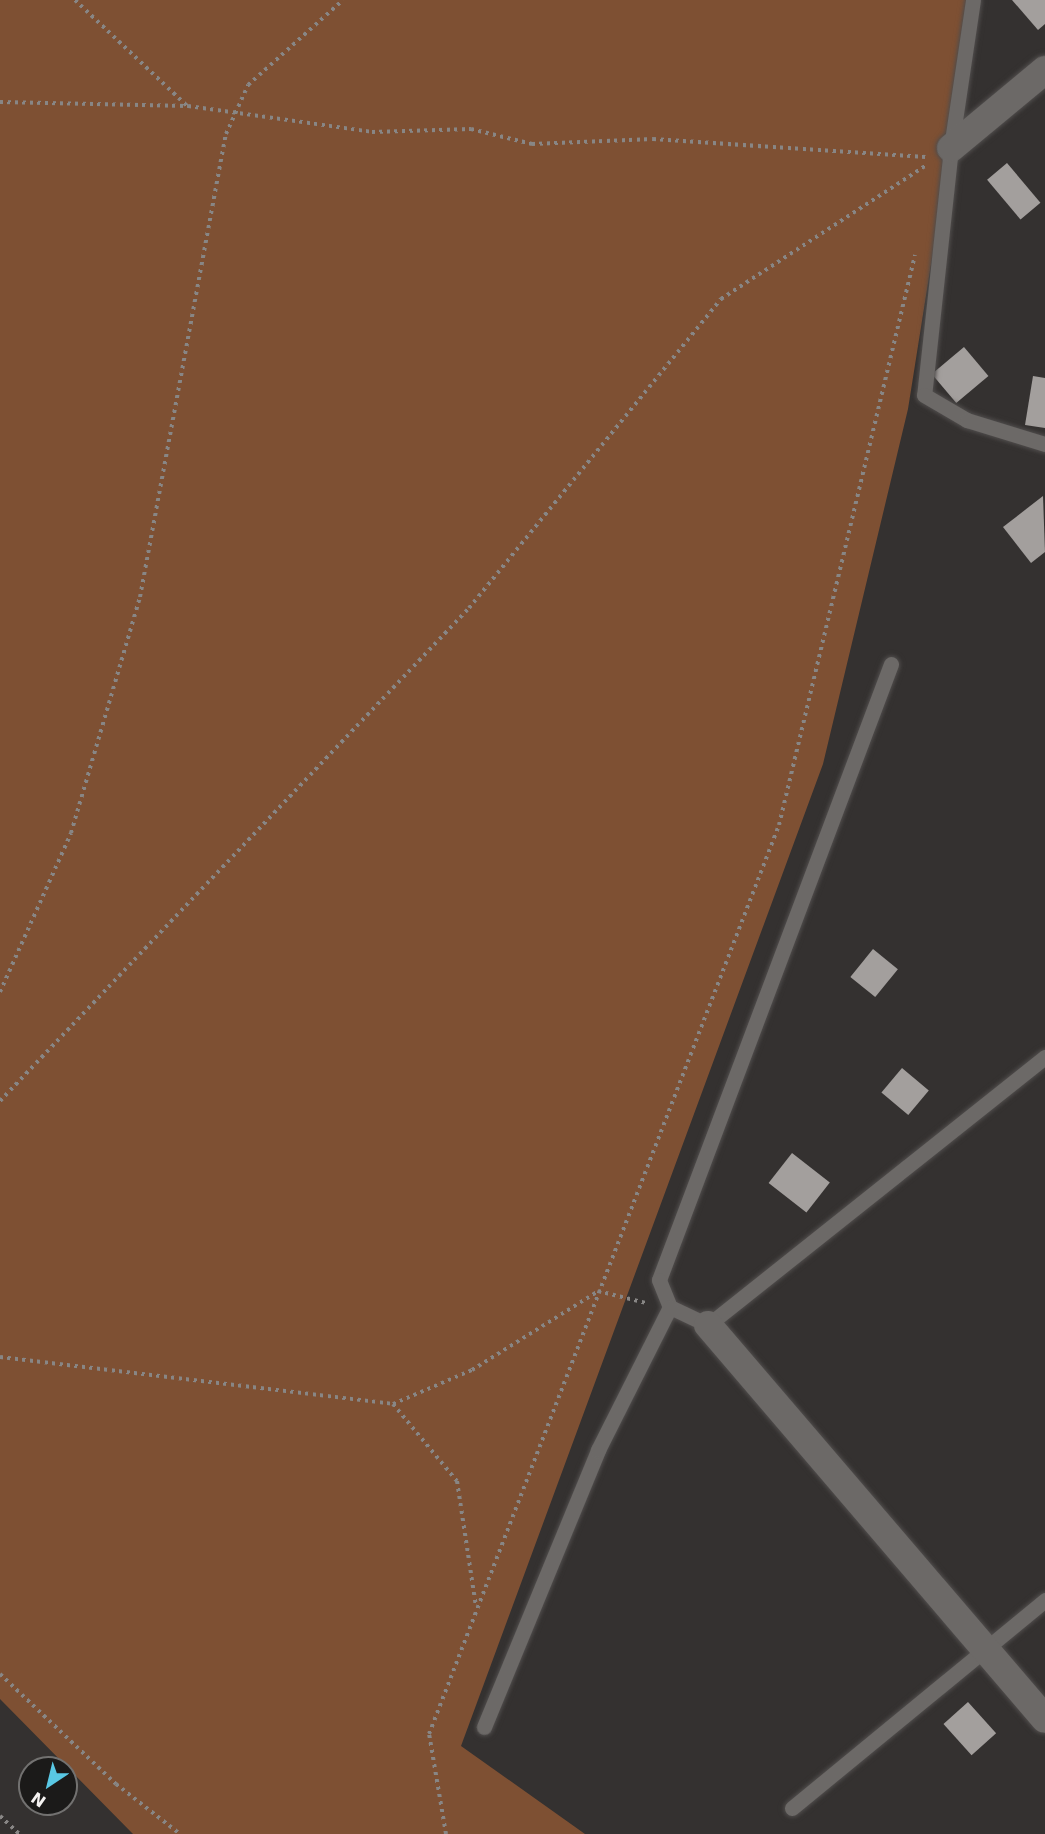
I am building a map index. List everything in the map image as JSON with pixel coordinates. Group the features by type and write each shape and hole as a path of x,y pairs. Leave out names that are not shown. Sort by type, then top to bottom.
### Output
{"street":[{"path":"951,148 1045,70"},
{"path":"708,1325 985,1653 1045,1719"}],"lane":[{"path":"973,0 951,148 924,395 967,420 1045,444"},
{"path":"891,664 659,1280 670,1307 708,1325 1045,1057"},
{"path":"484,1727 598,1450 670,1307"},
{"path":"792,1808 985,1653 1045,1600"}],"path":[{"path":"75,0 188,106"},
{"path":"0,992 71,832 140,597 226,134 248,85 343,0"},
{"path":"0,102 188,106 372,132 471,129 532,144 653,139 938,158 721,299 469,608 0,1101"},
{"path":"446,1834 429,1734 597,1291 779,825 916,250"},
{"path":"0,1357 393,1404 472,1370 597,1291 652,1305"},
{"path":"393,1404 458,1481 477,1609"},
{"path":"0,1674 116,1784 180,1834"},
{"path":"0,1816 19,1834"}],"shaded area":[{"path":"0,0 973,0 908,409 823,764 461,1746 585,1834 133,1834 78,1778 78,1756 56,1756 0,1699"}],"building":[{"path":"1012,0 1045,0 1045,24 1038,30"},
{"path":"1007,163 1040,203 1021,220 987,180"},
{"path":"964,347 988,376 956,403 932,374"},
{"path":"1033,376 1045,378 1045,428 1025,425"},
{"path":"1043,496 1045,552 1031,563 1003,527"},
{"path":"873,949 898,969 875,997 850,977"},
{"path":"902,1068 929,1090 908,1115 881,1093"},
{"path":"792,1153 830,1183 806,1212 769,1183"},
{"path":"968,1702 996,1733 972,1755 943,1724"}]}
